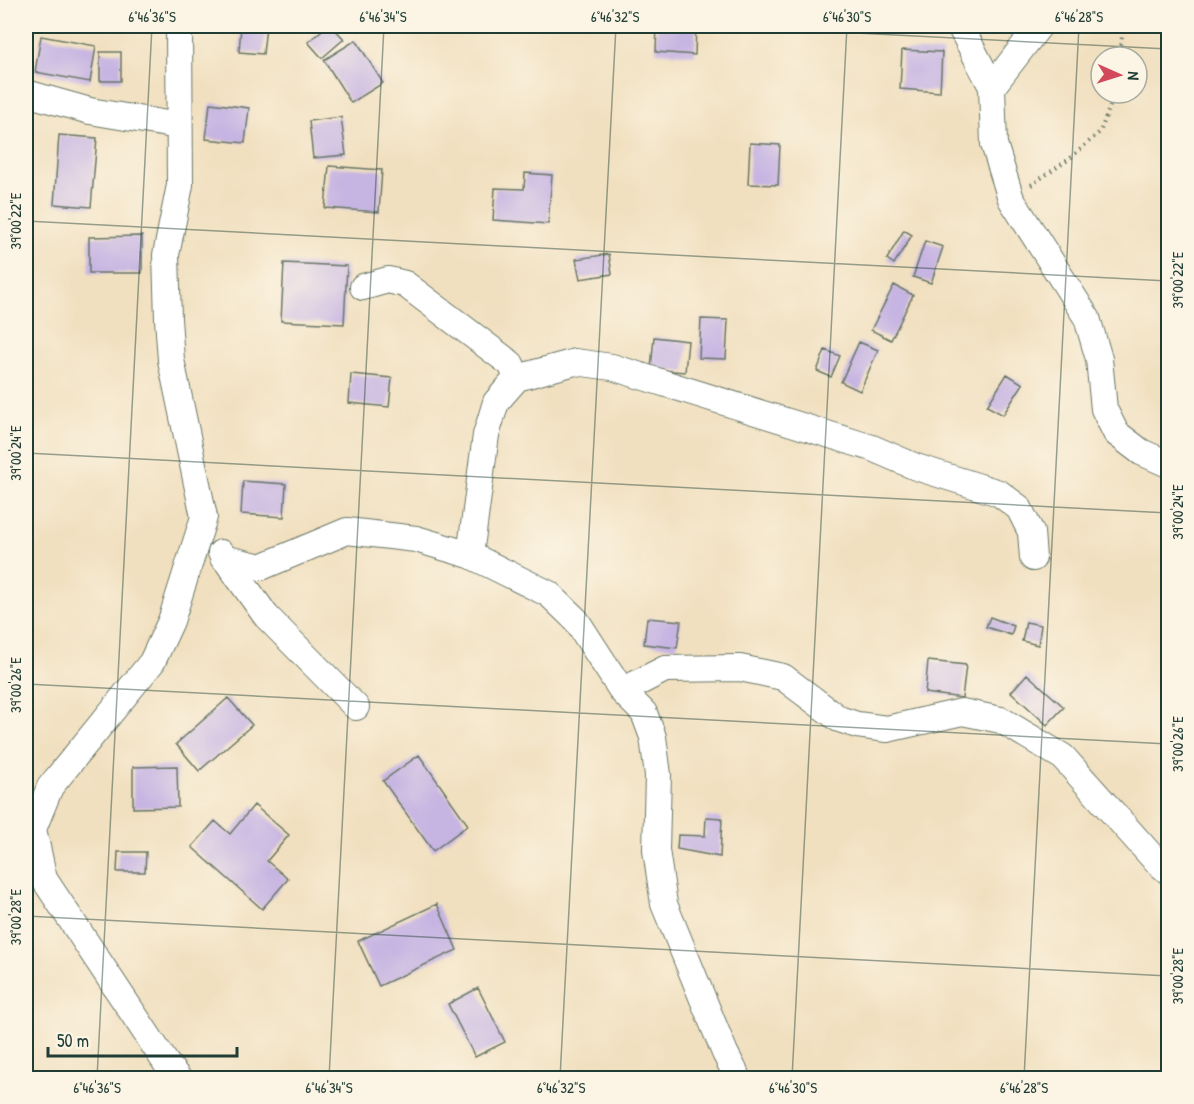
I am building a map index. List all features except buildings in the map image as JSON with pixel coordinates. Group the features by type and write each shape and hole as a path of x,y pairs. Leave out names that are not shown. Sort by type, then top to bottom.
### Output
{"street":[{"path":"179,26 180,185 166,255 171,360 204,517 223,558 266,616 356,707"},
{"path":"960,26 992,87 994,144 1011,199 1087,318 1099,359 1104,409 1116,433 1140,452 1168,464"},
{"path":"992,87 1039,26"},
{"path":"26,93 90,111 179,126"},
{"path":"363,287 387,280 405,284 511,364 517,378"},
{"path":"470,555 486,435 496,402 517,378 575,362 612,367 872,448 916,467 999,493 1019,508 1031,532 1033,558"},
{"path":"178,1078 44,879 33,829 50,787 152,662 171,621 204,517"},
{"path":"223,558 261,567 347,531 416,539 470,555 549,594 576,620 622,691 644,713 653,737 658,775 656,850 664,904 725,1053 738,1078"},
{"path":"622,691 665,669 740,668 783,677 839,719 857,725 887,729 962,712 1001,720 1063,757 1156,861 1168,871"}],"path":[{"path":"1121,45 1123,26"},
{"path":"1011,199 1068,160 1100,132 1110,105"}]}
